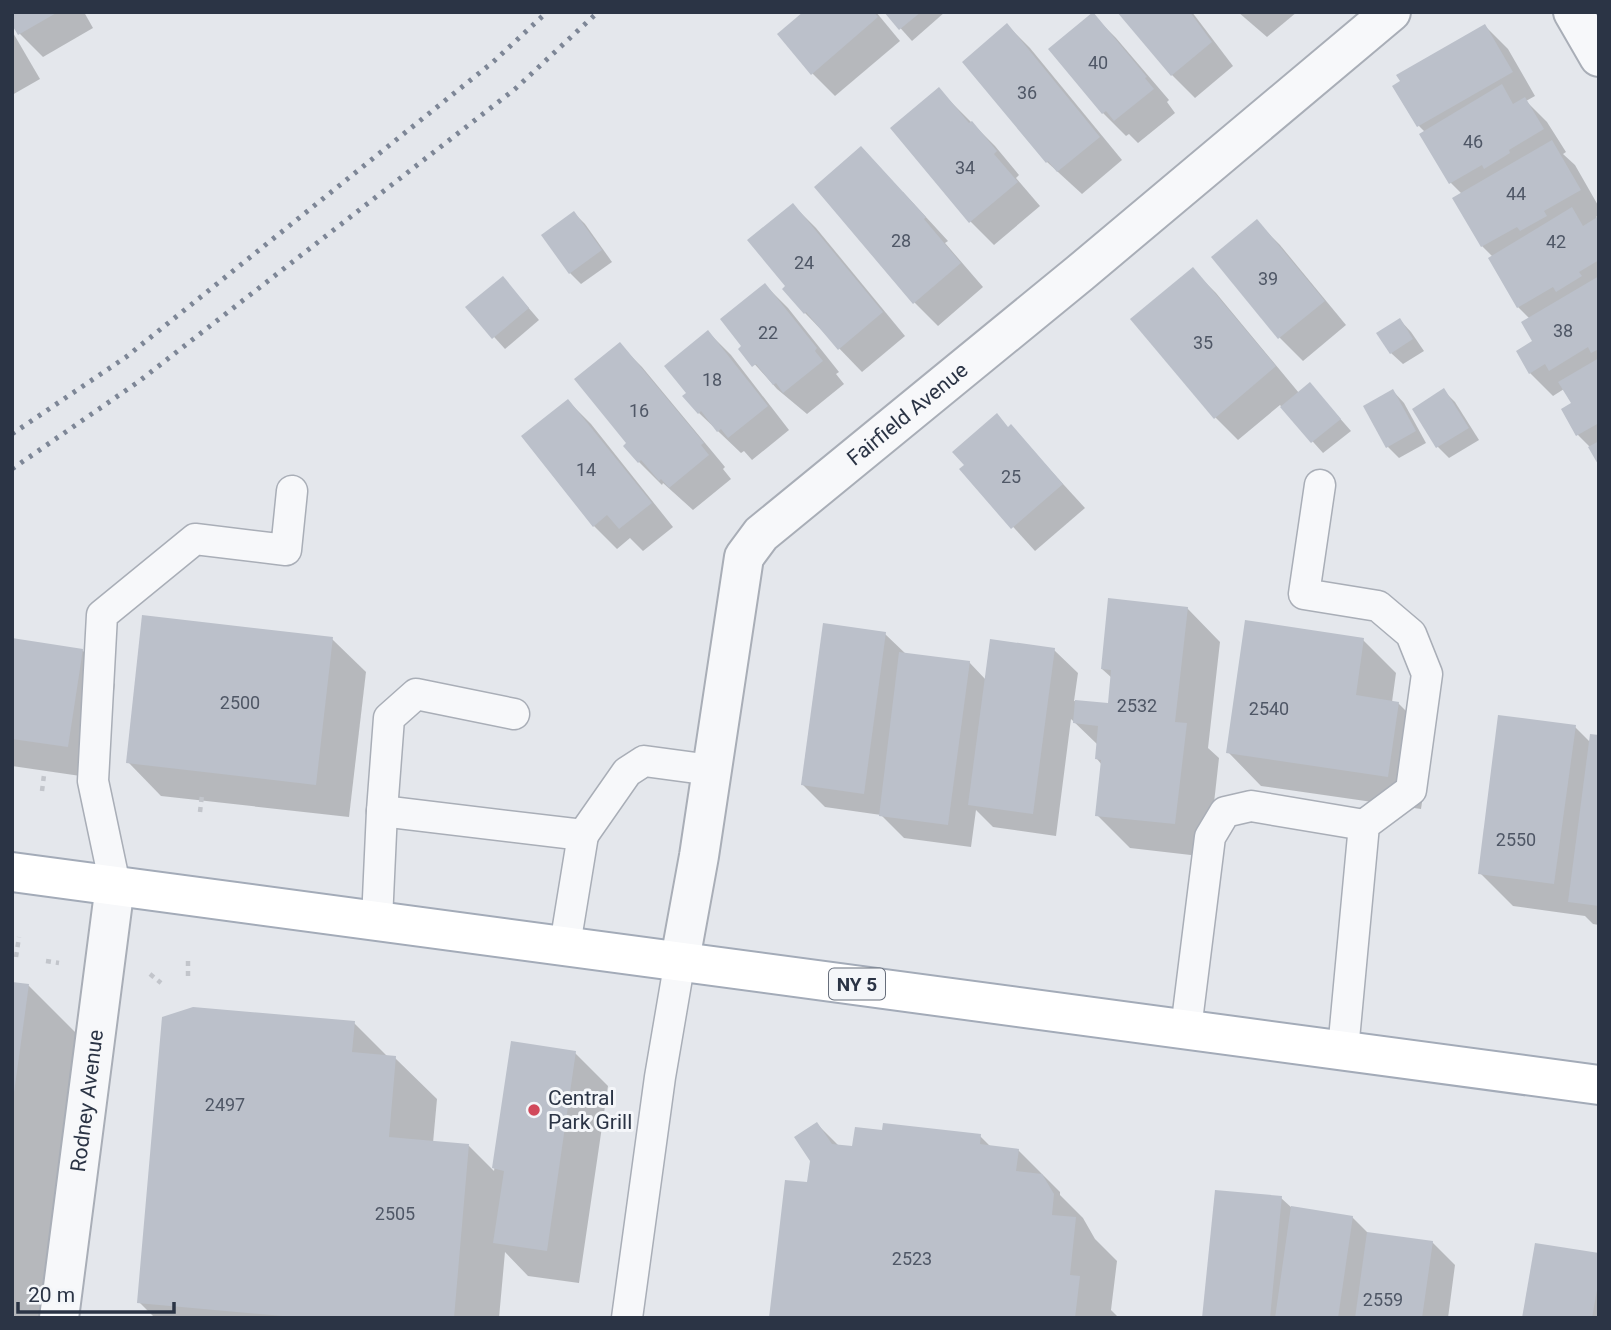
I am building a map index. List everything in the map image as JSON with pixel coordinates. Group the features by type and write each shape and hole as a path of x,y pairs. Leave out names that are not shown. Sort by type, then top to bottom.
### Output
{"main road":[{"name":"NY 5","path":"12,872 1599,1085"}],"street":[{"name":"Fairfield Avenue","path":"680,960 699,856 744,556 761,534 1080,273 1391,12"},
{"path":"1573,12 1599,57"},
{"name":"Rodney Avenue","path":"59,1318 115,885"}],"lane":[{"path":"1186,1029 1210,837 1225,812 1251,806 1364,825 1411,790 1427,674 1411,634 1378,606 1304,594 1320,485"},
{"path":"115,885 93,781 102,615 195,539 286,550 292,491"},
{"path":"377,920 389,718 416,694 514,714"},
{"path":"565,945 583,835 627,772 644,761 711,770"},
{"path":"382,811 583,835"},
{"path":"1343,1050 1364,825"},
{"path":"628,1318 660,1077 680,960"}],"path":[{"path":"42,791 44,775"},
{"path":"200,812 202,795"},
{"path":"16,957 19,937"},
{"path":"188,960 188,976"},
{"path":"46,961 61,963"}],"building":[{"path":"12,12 58,12 18,35 12,25"},
{"path":"803,12 874,12 878,17 811,75 777,34"},
{"path":"884,12 921,12 899,30"},
{"path":"1093,12 1154,89 1114,121 1106,111 1102,114 1048,49"},
{"path":"1117,12 1190,12 1212,42 1171,76"},
{"path":"1007,23 1100,137 1057,172 1048,161 1046,163 962,62"},
{"path":"1485,24 1513,72 1417,127 1392,86 1400,81 1396,75"},
{"path":"1502,84 1513,104 1525,97 1544,129 1484,169 1482,165 1449,184 1419,134"},
{"path":"939,87 997,151 994,154 1018,182 969,223 890,128"},
{"path":"1552,140 1581,190 1544,211 1547,216 1520,231 1517,227 1481,247 1452,198"},
{"path":"861,146 926,217 924,219 961,263 913,304 814,187"},
{"path":"793,203 883,312 838,350 806,312 804,314 782,289 785,286 747,240"},
{"path":"1572,207 1583,226 1599,216 1599,260 1579,272 1582,276 1556,292 1553,287 1517,308 1488,258"},
{"path":"574,211 602,250 569,274 541,235"},
{"path":"1257,219 1325,301 1278,339 1211,257"},
{"path":"1193,267 1276,366 1214,419 1130,319"},
{"path":"503,276 529,308 492,339 465,307"},
{"path":"1599,276 1599,349 1591,353 1588,347 1549,371 1545,364 1529,374 1516,351 1532,341 1521,322"},
{"path":"765,283 817,348 815,351 823,361 783,393 756,364 752,367 738,349 741,346 720,319"},
{"path":"1400,318 1413,339 1390,354 1376,333"},
{"path":"708,330 768,406 728,438 721,429 717,432 701,411 698,414 682,396 686,393 664,366"},
{"path":"620,342 704,443 701,445 709,455 669,488 661,479 659,481 641,460 638,463 623,446 626,443 574,379"},
{"path":"1599,358 1599,423 1576,436 1561,409 1571,403 1558,382"},
{"path":"1310,382 1341,419 1311,443 1280,407"},
{"path":"1444,388 1469,428 1436,448 1412,409"},
{"path":"1393,389 1416,431 1386,448 1363,406"},
{"path":"568,399 652,503 619,529 607,515 593,527 521,436"},
{"path":"997,413 1008,427 1011,424 1063,484 1011,529 959,469 964,465 952,452"},
{"path":"1599,441 1599,466 1588,447"},
{"path":"1108,598 1188,607 1175,722 1187,723 1175,824 1095,816 1101,760 1095,759 1098,726 1073,723 1075,700 1108,703 1111,670 1101,669"},
{"path":"142,615 333,637 316,785 126,763"},
{"path":"1245,620 1364,638 1356,695 1399,702 1388,777 1226,753"},
{"path":"823,623 886,632 864,794 801,785"},
{"path":"12,638 83,649 68,747 12,739"},
{"path":"990,639 1055,648 1033,814 968,805"},
{"path":"899,652 970,661 948,825 879,816"},
{"path":"1498,715 1576,725 1554,884 1478,874"},
{"path":"1590,734 1599,735 1599,906 1568,902"},
{"path":"12,982 29,984 14,1093 12,1093"},
{"path":"193,1007 355,1021 352,1052 396,1056 389,1137 469,1144 454,1318 305,1318 137,1303 162,1017"},
{"name":"Central Park Grill","path":"511,1041 576,1051 547,1251 493,1243 504,1171 492,1168"},
{"path":"817,1122 832,1144 852,1146 855,1127 882,1130 883,1123 981,1134 980,1144 1019,1149 1016,1171 1042,1174 1054,1194 1052,1215 1076,1217 1070,1275 1080,1276 1075,1318 769,1318 785,1180 807,1182 810,1161 794,1137"},
{"path":"1215,1190 1282,1196 1270,1318 1202,1318"},
{"path":"1291,1206 1353,1216 1338,1318 1275,1318"},
{"path":"1367,1232 1433,1241 1422,1318 1355,1318"},
{"path":"1535,1243 1599,1253 1599,1279 1592,1318 1522,1318"}],"railway":[{"path":"12,434 126,357 493,62 547,12"},
{"path":"12,469 138,382 515,89 598,12"}],"place":[{"name":"Central Park Grill","path":"534,1110"}]}
